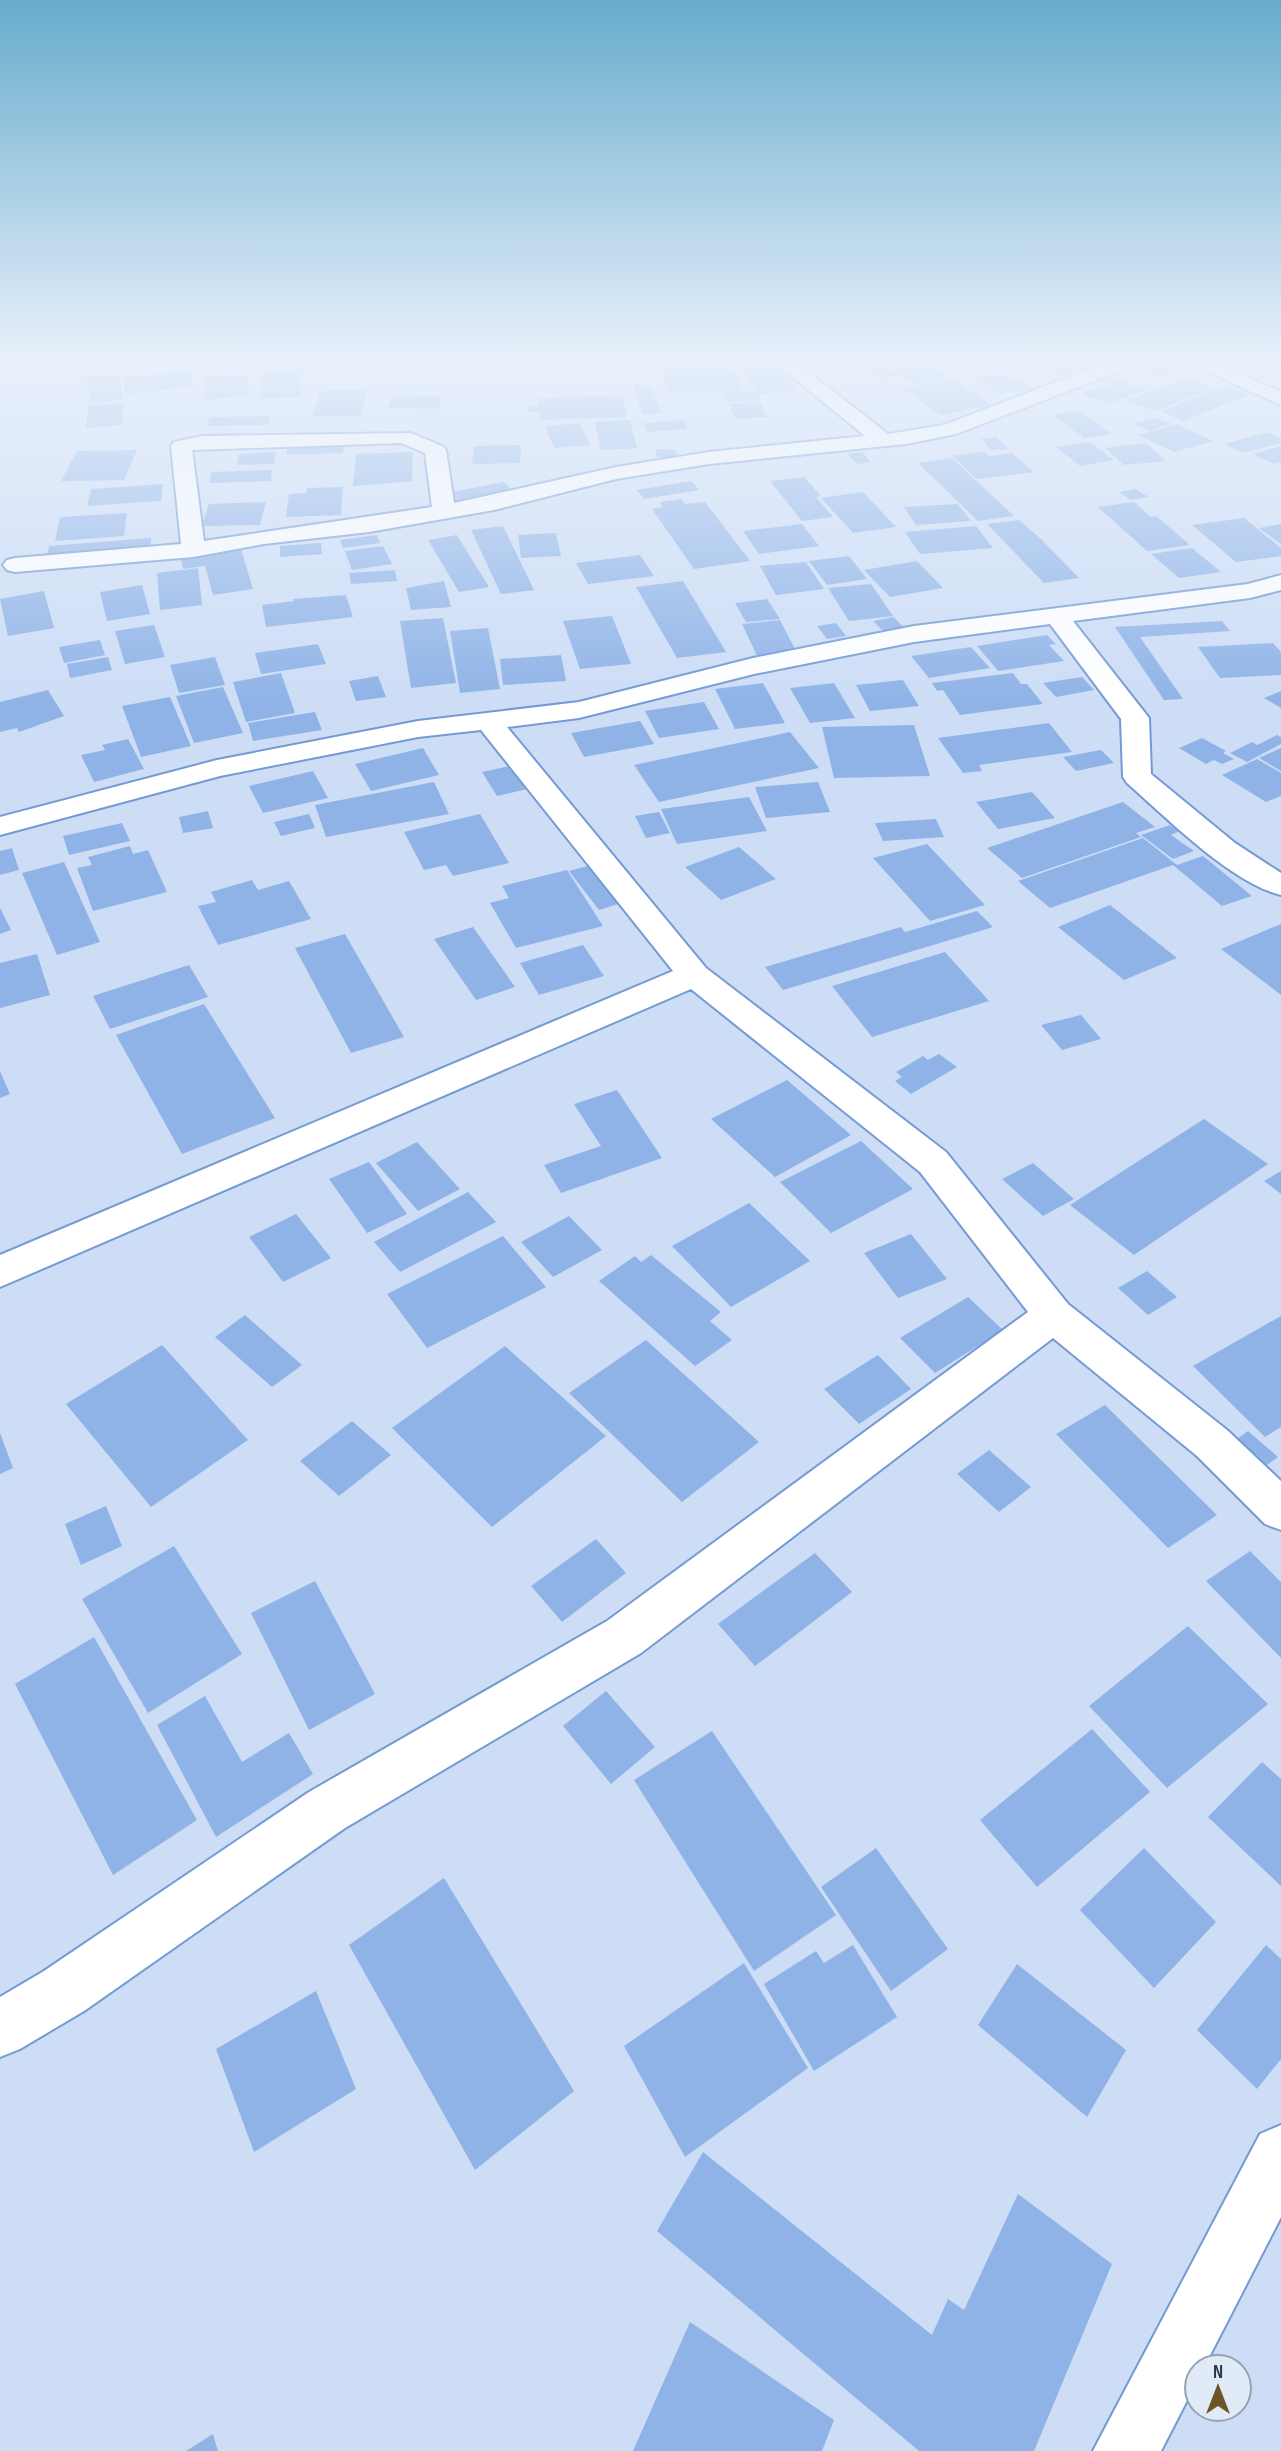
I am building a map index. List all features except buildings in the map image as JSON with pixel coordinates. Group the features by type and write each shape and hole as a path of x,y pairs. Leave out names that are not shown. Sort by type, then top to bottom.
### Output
{"street":[{"path":"184,474 193,550"},
{"path":"439,474 444,512"},
{"path":"15,565 193,550 264,537 369,525 494,503 610,474"},
{"path":"0,826 217,768 418,729 579,710 780,661 914,634 1250,590 1281,582"},
{"path":"1055,614 1135,718 1137,777 1200,829 1265,878 1281,886"},
{"path":"518,761 579,710"},
{"path":"488,721 694,975 933,1162 1054,1315 1212,1443 1281,1510"},
{"path":"0,1272 694,975"},
{"path":"0,2029 64,1991 327,1810 624,1637 1054,1315"},
{"path":"1126,2451 1281,2154"}]}
